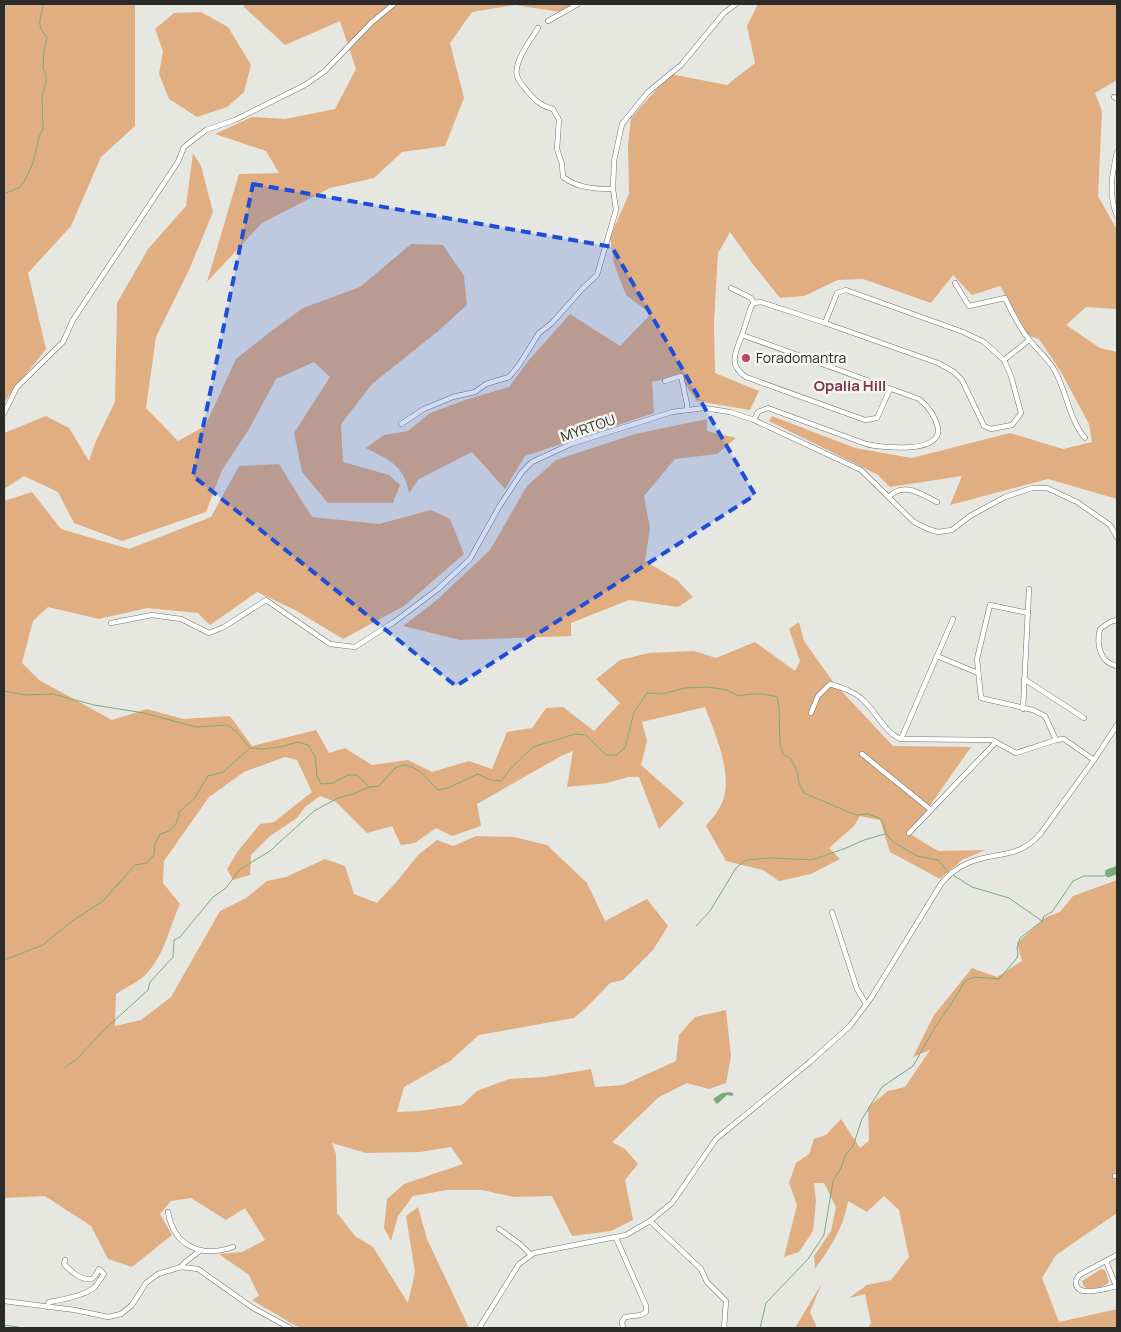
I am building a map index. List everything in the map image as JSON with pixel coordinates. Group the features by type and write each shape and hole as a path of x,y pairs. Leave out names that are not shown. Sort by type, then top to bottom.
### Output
{"street":[{"path":"4,413 17,387 63,342 74,320 178,162 184,147 206,130 235,120 305,85 324,71 372,22 394,4"},
{"path":"548,21 578,4"},
{"path":"400,424 424,409 453,397 474,392 486,384 509,377 539,333 552,323 577,294 597,275 616,210 613,189 614,161 622,124 648,92 682,65 724,13 736,4"},
{"path":"538,28 516,66 516,74 520,82 536,101 542,106 553,109 559,120 557,149 562,164 563,177 589,189 613,189"},
{"path":"1117,152 1111,187 1113,205 1117,216"},
{"path":"1111,187 1117,186"},
{"path":"955,283 969,306 1006,298 1029,340 1054,368 1062,385 1072,417 1078,430 1085,438"},
{"path":"731,288 751,298 754,304 734,354 734,363 739,372 746,377 864,420 876,418 890,388"},
{"path":"754,304 761,302 824,323 938,364 954,372 962,380 984,426 991,429 1012,425 1021,413 1011,376 1004,360 984,342 963,332 846,290 837,293 824,323"},
{"path":"742,335 919,399 929,407 936,420 938,432 936,438 927,445 882,447 866,444 768,408 758,412 754,420"},
{"path":"1004,360 1029,340"},
{"path":"665,381 681,376 687,410"},
{"name":"MYRTOU","path":"111,623 152,615 181,619 209,633 224,627 266,600 330,644 355,647 394,622 438,589 470,559 499,507 522,472 532,462 570,444 672,412 704,408 730,412 754,420 861,470 914,522 928,529 938,532 952,530 970,516 1005,496 1032,488 1047,488 1084,506 1110,525 1117,537"},
{"path":"889,497 894,491 902,488 914,491 937,502"},
{"path":"1023,708 1029,589"},
{"path":"1028,613 990,605 977,660 981,698 1033,710 1045,716 1056,740"},
{"path":"901,739 953,619"},
{"path":"1117,620 1110,622 1100,630 1097,640 1101,654 1109,664 1117,666"},
{"path":"937,656 978,673"},
{"path":"1024,679 1084,718"},
{"path":"811,713 818,696 830,684 847,689 864,701 892,734 901,739 992,740 1013,752 1019,753 1056,740 1066,740 1094,760"},
{"path":"479,1328 519,1264 534,1253 626,1235 672,1203 716,1139 850,1026 866,1004 940,884 952,872 966,864 976,860 1008,854 1031,844 1094,760 1117,725"},
{"path":"909,833 996,742"},
{"path":"862,754 931,810"},
{"path":"832,912 857,989 866,1004"},
{"path":"168,1212 169,1220 179,1238 188,1245 201,1250 220,1252 233,1247"},
{"path":"650,1220 656,1228 701,1269 708,1282 726,1301 724,1328"},
{"path":"499,1229 520,1244 531,1255"},
{"path":"616,1238 646,1306 646,1312 641,1315 625,1316 622,1322 623,1328"},
{"path":"181,1267 184,1262 201,1250"},
{"path":"1106,1261 1117,1286 1087,1292 1077,1288 1075,1284 1076,1278 1081,1274 1117,1255"},
{"path":"47,1307 49,1302 71,1298 91,1289 104,1274 100,1269 94,1278 85,1278 67,1268 64,1264 65,1260"},
{"path":"4,1301 75,1310 108,1317 121,1314 132,1305 146,1283 158,1274 181,1267 198,1269 253,1308 290,1328"}],"highlighted area":[{"path":"253,184 612,247 755,495 456,686 193,476"}],"shaded area":[{"path":"4,4 135,4 135,126 101,157 71,226 28,273 46,349 4,402"},
{"path":"244,4 572,4 561,12 515,5 472,12 450,43 464,98 445,146 402,152 374,178 330,188 262,223 207,282 239,174 279,173 266,151 215,134 252,117 285,119 335,109 356,69 340,21 285,45 244,7"},
{"path":"758,4 1117,4 1117,80 1095,93 1102,111 1098,196 1117,230 1117,309 1086,307 1066,325 1100,348 1117,352 1117,499 1048,479 950,505 962,476 890,487 878,475 769,421 772,416 855,448 912,458 1010,433 1063,449 1092,442 1089,424 1061,372 1039,339 1029,336 1000,286 972,295 953,275 931,303 863,279 838,280 804,296 780,298 730,232 718,253 714,322 715,373 759,391 750,410 697,401 679,376 652,382 654,413 525,456 505,489 472,452 419,479 409,493 403,476 394,464 366,448 384,435 408,431 430,413 509,387 529,360 570,314 620,346 651,314 626,295 614,264 610,237 629,194 628,145 631,118 670,74 727,85 755,63 747,26"},
{"path":"201,12 228,27 251,65 244,92 227,107 197,117 169,99 159,74 163,51 155,29 174,13"},
{"path":"193,153 201,166 213,212 189,270 156,337 146,408 178,441 205,426 236,359 303,308 360,287 411,244 443,245 464,276 467,305 437,332 372,384 341,424 343,462 389,475 400,485 393,503 328,503 302,472 294,433 330,377 314,362 276,379 249,429 222,470 206,512 122,541 74,523 58,492 24,476 4,489 4,433 46,416 69,428 89,461 95,443 115,402 117,303 148,249 186,206"},
{"path":"707,419 707,431 736,438 717,454 675,459 644,496 650,528 645,561 677,580 693,597 678,607 629,600 571,623 571,636 460,640 403,626 438,599 490,550 527,486 556,460 635,434"},
{"path":"279,464 312,517 379,524 431,510 450,519 464,554 404,606 343,639 295,610 257,592 210,625 198,613 147,608 99,619 48,607 33,621 22,663 39,680 112,720 147,709 183,719 230,716 252,746 316,730 329,753 345,748 372,765 408,760 432,772 469,761 492,769 507,732 532,728 546,708 563,707 594,731 620,703 596,679 620,660 649,653 694,651 716,658 755,642 795,671 800,661 789,629 799,622 804,641 834,683 893,746 971,747 910,834 938,851 985,850 962,860 940,879 890,852 880,820 860,816 854,826 829,848 840,859 811,874 779,881 763,870 726,861 706,826 720,807 726,783 722,757 705,707 642,722 647,741 641,765 684,803 659,829 639,777 628,777 607,783 567,787 573,751 477,804 481,826 452,836 436,828 415,843 401,845 392,826 367,833 336,802 320,796 305,807 297,818 270,836 251,855 250,875 233,880 227,869 238,851 260,824 274,822 312,792 297,760 285,757 244,772 209,797 164,861 163,883 180,904 163,948 154,964 141,978 116,994 115,1026 141,1020 171,997 220,911 246,898 267,881 286,877 325,859 345,866 354,894 377,903 418,855 437,840 453,846 476,836 514,837 547,845 587,883 605,921 647,899 668,926 653,950 623,980 610,983 574,1018 479,1035 450,1061 404,1087 397,1112 462,1105 477,1091 509,1079 544,1077 591,1069 595,1087 623,1085 676,1061 679,1035 695,1017 726,1010 731,1056 726,1083 709,1089 687,1083 659,1097 612,1142 625,1149 638,1164 625,1180 633,1220 611,1231 572,1236 552,1196 514,1197 482,1190 447,1190 413,1196 398,1216 391,1241 384,1228 387,1199 404,1184 463,1164 451,1147 420,1152 366,1153 332,1143 336,1154 337,1213 355,1236 373,1247 408,1303 415,1272 406,1216 418,1207 427,1239 469,1328 303,1328 296,1326 252,1300 259,1296 249,1275 219,1254 242,1252 265,1240 245,1208 226,1220 191,1198 171,1201 160,1214 172,1235 132,1267 108,1259 91,1226 45,1196 4,1198 4,501 32,492 61,529 129,549 211,517 239,466"},
{"path":"1117,880 1117,1213 1056,1255 1042,1278 1059,1322 1117,1309 1117,1328 868,1328 871,1323 865,1294 849,1298 867,1285 891,1280 909,1257 899,1210 884,1196 867,1212 848,1201 840,1228 815,1269 814,1256 831,1231 836,1207 824,1183 814,1183 816,1202 813,1231 799,1252 784,1257 797,1205 789,1183 796,1163 809,1154 814,1139 826,1135 841,1119 860,1148 869,1141 868,1107 888,1091 905,1087 930,1050 913,1057 934,1015 972,968 997,977 1022,961 1017,943 1046,917 1060,912 1073,896"},
{"path":"730,1092 734,1094 732,1096 727,1095 717,1104 713,1099 722,1093"},
{"path":"1101,1269 1105,1270 1109,1282 1097,1288 1084,1287 1082,1281"},
{"path":"822,1283 810,1312 817,1328 795,1328"}],"waterway":[{"path":"4,194 20,187 24,182 33,163 39,137 43,129 42,97 46,82 46,74 43,69 47,37 41,29 40,22 44,4"},
{"path":"4,691 26,695 53,694 94,705 144,713 196,727 227,725 237,732 250,748 280,747 298,742 308,745 315,756 317,776 321,784 333,783 348,775 357,775 369,787 379,786 395,768 404,765 421,772 438,790 448,788 478,774 490,780 501,781 512,767 533,747 575,734 586,735 606,755 616,755 625,748 634,712 647,693 662,694 685,688 707,687 727,690 739,696 767,695 777,697 780,744 783,754 791,759 797,771 799,783 804,793 856,815 868,814 879,818 883,822 886,834 892,841 917,856 938,860 949,873"},
{"path":"4,960 43,945 72,921 103,901 135,865 147,863 154,855 155,844 160,834 174,827 179,812 194,799 208,776 223,772 250,748"},
{"path":"65,1067 76,1060 104,1030 148,990 150,982 173,957 174,940 180,937 213,897 226,888 239,870 270,851 314,811 338,798 369,787"},
{"path":"696,926 710,911 736,868 746,860 771,858 812,860 885,834"},
{"path":"1109,873 1117,870"},
{"path":"760,1328 766,1303 808,1259 824,1235 833,1181 841,1168 845,1156 853,1146 862,1119 882,1087 913,1066 935,1027 965,981 974,977 999,979 1017,958 1020,938 1042,921 1044,916 1052,912 1073,881 1084,876 1104,876 1109,873"},
{"path":"953,875 972,887 1009,898 1042,921"},
{"path":"4,1325 24,1328"}],"place":[{"name":"Foradomantra","path":"746,358"}],"district":[{"name":"Opalia Hill","path":"850,386"}]}
